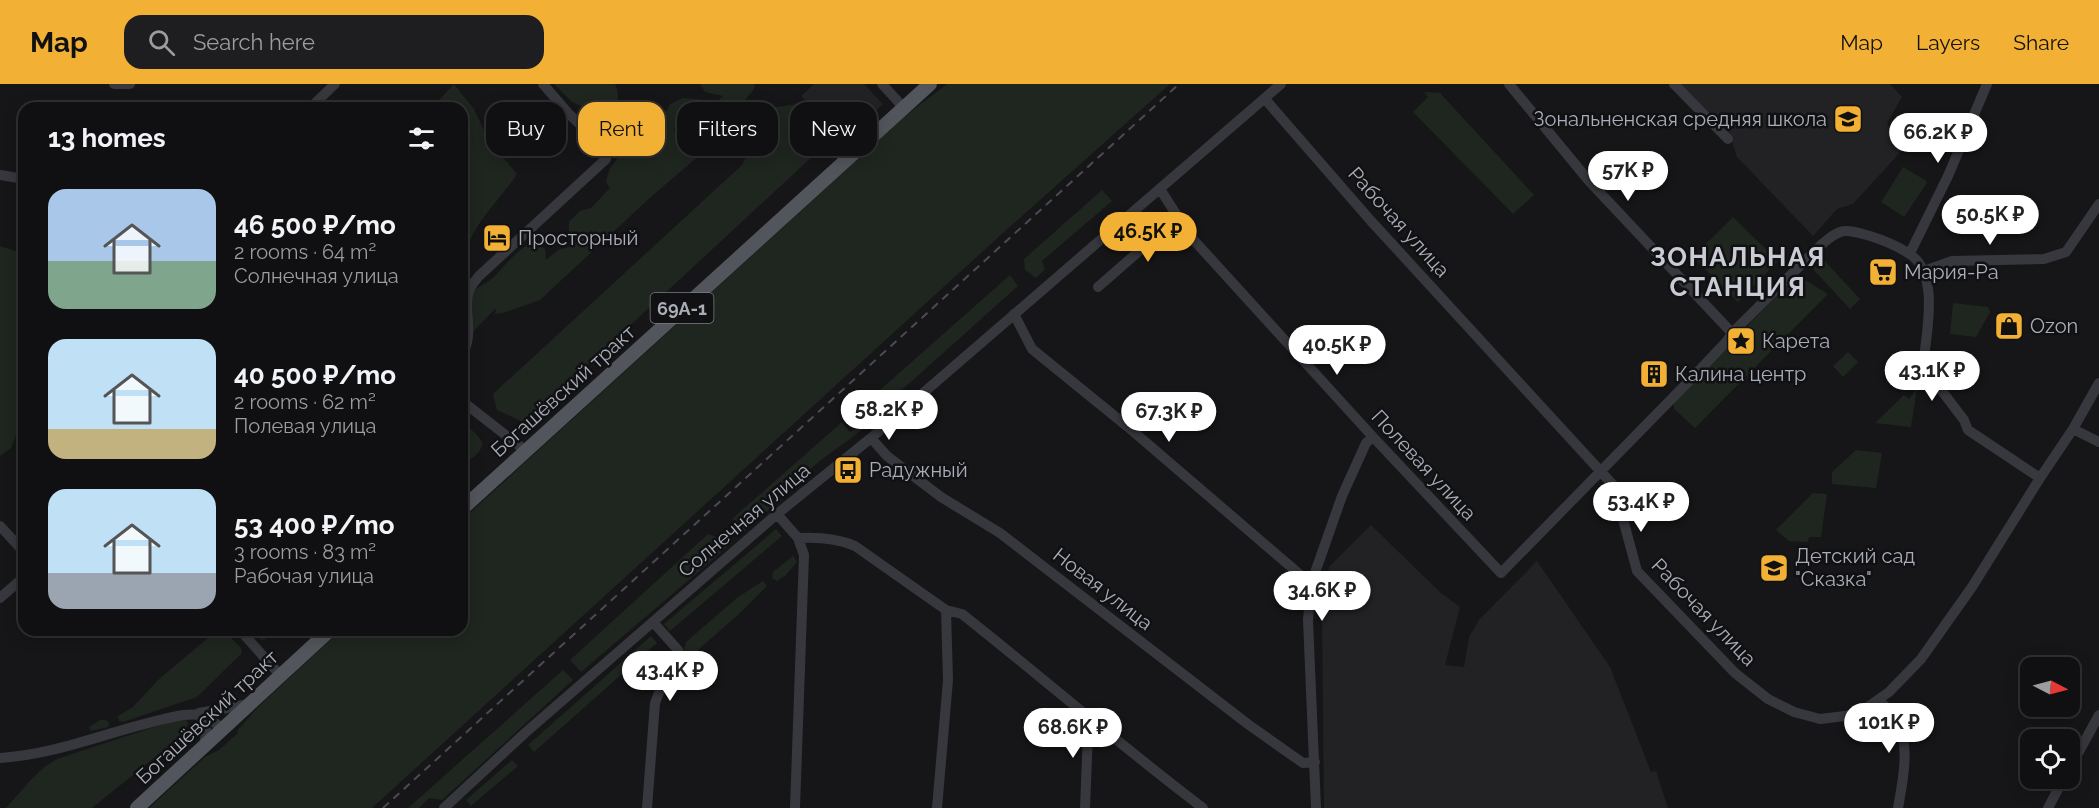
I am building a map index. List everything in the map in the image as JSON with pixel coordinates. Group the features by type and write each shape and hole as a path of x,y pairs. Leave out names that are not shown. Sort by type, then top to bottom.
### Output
{"main road":[{"name":"Богашёвский тракт","path":"468,504 930,84"},
{"name":"Богашёвский тракт","path":"137,808 323,636"}],"street":[{"path":"114,84 130,84"},
{"path":"316,102 334,84"},
{"path":"468,297 471,287 479,276 606,159 606,150 568,113 543,84"},
{"path":"882,84 903,107"},
{"name":"Солнечная улица","path":"444,808 777,514 871,438 1281,84"},
{"path":"1509,84 1589,181 1732,333"},
{"path":"1674,84 1728,139"},
{"path":"1910,253 1948,176 1987,84"},
{"name":"Рабочая улица","path":"1265,99 1371,221 1614,486 1636,571 1735,673 1768,699 1794,712 1820,718 1845,716 1862,711 1889,692 1921,659 1972,587 2073,429 2099,383"},
{"path":"0,175 18,178"},
{"name":"Полевая улица","path":"1160,189 1190,236 1373,437 1501,573 1600,471"},
{"path":"1924,271 1952,261 2044,259 2066,252 2099,204"},
{"path":"1098,288 1178,217"},
{"path":"1600,471 1720,349 1732,333 1836,232 1854,231 1877,238 1910,253 1924,271 1930,296 1923,366 1964,420 1968,430 2040,478"},
{"path":"468,310 468,340"},
{"path":"1014,314 1032,349 1128,427 1311,584"},
{"path":"468,406 526,451"},
{"path":"2073,429 2099,442"},
{"path":"1316,808 1308,620 1311,584 1342,496 1366,443 1373,437"},
{"name":"Новая улица","path":"871,438 886,456 941,497 1000,533 1249,725 1303,763 1315,762"},
{"path":"777,514 798,538 804,555 795,808"},
{"path":"0,526 18,546"},
{"path":"798,538 843,541 855,546 946,610 962,614 1203,808"},
{"path":"0,598 18,582"},
{"path":"937,808 948,680 946,610"},
{"path":"647,808 655,703 662,685 676,667 680,656 678,650 653,622"},
{"path":"245,636 280,675"},
{"path":"1878,700 1898,718 1903,741 1904,772 1898,808"},
{"path":"0,758 26,756 62,748 169,717 249,704"},
{"path":"197,713 207,716 222,729"},
{"path":"197,713 204,719 207,729 203,748"},
{"path":"2080,750 2099,715"},
{"path":"1085,808 1088,733 1095,721"},
{"path":"2048,808 2058,789"}],"shaded area":[{"path":"454,84 474,109 486,135 486,156 502,156 517,174 482,220 468,246 468,102 438,102"},
{"path":"554,84 615,84 618,92 616,102 578,102 578,105 572,102"},
{"path":"700,84 755,84 754,89 743,102 716,102 723,96 705,92"},
{"path":"814,84 864,84 883,104 877,110 877,102 807,102 801,96"},
{"path":"947,84 1170,84 1003,233 372,808 149,808 205,757 219,750 238,733 237,731 257,708 335,636 468,636 468,515 861,156 877,156 877,142 905,116"},
{"path":"1680,84 1890,84 1902,97 1887,123 1905,147 1853,204 1837,209 1813,236 1737,157 1729,132"},
{"path":"1424,92 1440,93 1534,195 1513,214 1413,112 1428,97"},
{"path":"683,98 708,102 677,102 677,124 674,129 677,156 699,156 540,300 503,313 495,314 496,308 468,337 468,291 494,277 528,245 535,242 545,249 546,260 558,250 569,247 569,222 580,211 591,208 610,188 606,182 609,170 619,156 665,156 665,113 670,104"},
{"path":"790,105 790,156 813,156 525,423 497,410 493,394 742,165 746,156 778,156 778,107"},
{"path":"1903,167 1927,183 1904,217 1881,202"},
{"path":"1102,190 1112,201 1042,261 1045,269 1036,278 1025,270 1024,259"},
{"path":"1733,217 1778,261 1738,302 1693,257"},
{"path":"0,246 18,252 18,430 11,448 0,456"},
{"path":"1823,259 1860,299 1850,309 1813,269"},
{"path":"1010,275 1018,286 865,423 855,412"},
{"path":"1797,275 1828,294 1695,428 1674,409 1674,401"},
{"path":"1953,303 1988,307 1990,312 1976,337 1950,334"},
{"path":"1848,352 1858,362 1843,377 1833,366"},
{"path":"1917,388 1911,427 1875,423 1904,395 1909,399"},
{"path":"842,422 850,432 859,426 862,430 780,494 779,501 739,536 733,518"},
{"path":"468,428 483,444 479,452 468,462"},
{"path":"1856,450 1882,453 1876,488 1832,484 1832,472"},
{"path":"1813,493 1827,494 1821,537 1809,537 1808,542 1789,541 1776,530"},
{"path":"1371,525 1441,593 1460,607 1445,665 1464,667 1469,637 1479,620 1537,561 1610,667 1651,772 1656,771 1668,808 1324,808 1322,610 1329,567"},
{"path":"776,529 782,536 670,631 664,624"},
{"path":"708,534 732,543 581,672 570,660"},
{"path":"793,556 797,562 785,576 777,581 772,578 773,572"},
{"path":"763,581 767,586 739,614 691,656 683,652 686,642 738,597"},
{"path":"210,636 229,636 241,648 242,653 197,697 123,722 119,721 118,716 133,707 158,680"},
{"path":"257,636 270,636 266,639 261,640"},
{"path":"651,636 657,643 534,752 528,745"},
{"path":"563,670 573,680 442,800 429,798 419,808 408,808"},
{"path":"181,718 186,719 188,724 184,734 92,808 6,808 36,775 57,759"},
{"path":"100,720 106,720 109,723 108,727 91,731 89,727"},
{"path":"512,760 518,766 471,806 466,800"}],"railway":[{"path":"383,808 1179,84"}],"place":[{"name":"Зональненская средняя школа","path":"1848,119"},
{"name":"Просторный","path":"497,238"},
{"name":"Мария-Ра","path":"1883,272"},
{"name":"Ozon","path":"2009,326"},
{"name":"Карета","path":"1741,341"},
{"name":"Калина центр","path":"1654,374"},
{"name":"Радужный","path":"848,470"},
{"name":"Детский сад \"Сказка\"","path":"1774,568"}],"district":[{"name":"ЗОНАЛЬНАЯ СТАНЦИЯ","path":"1738,272"}]}
